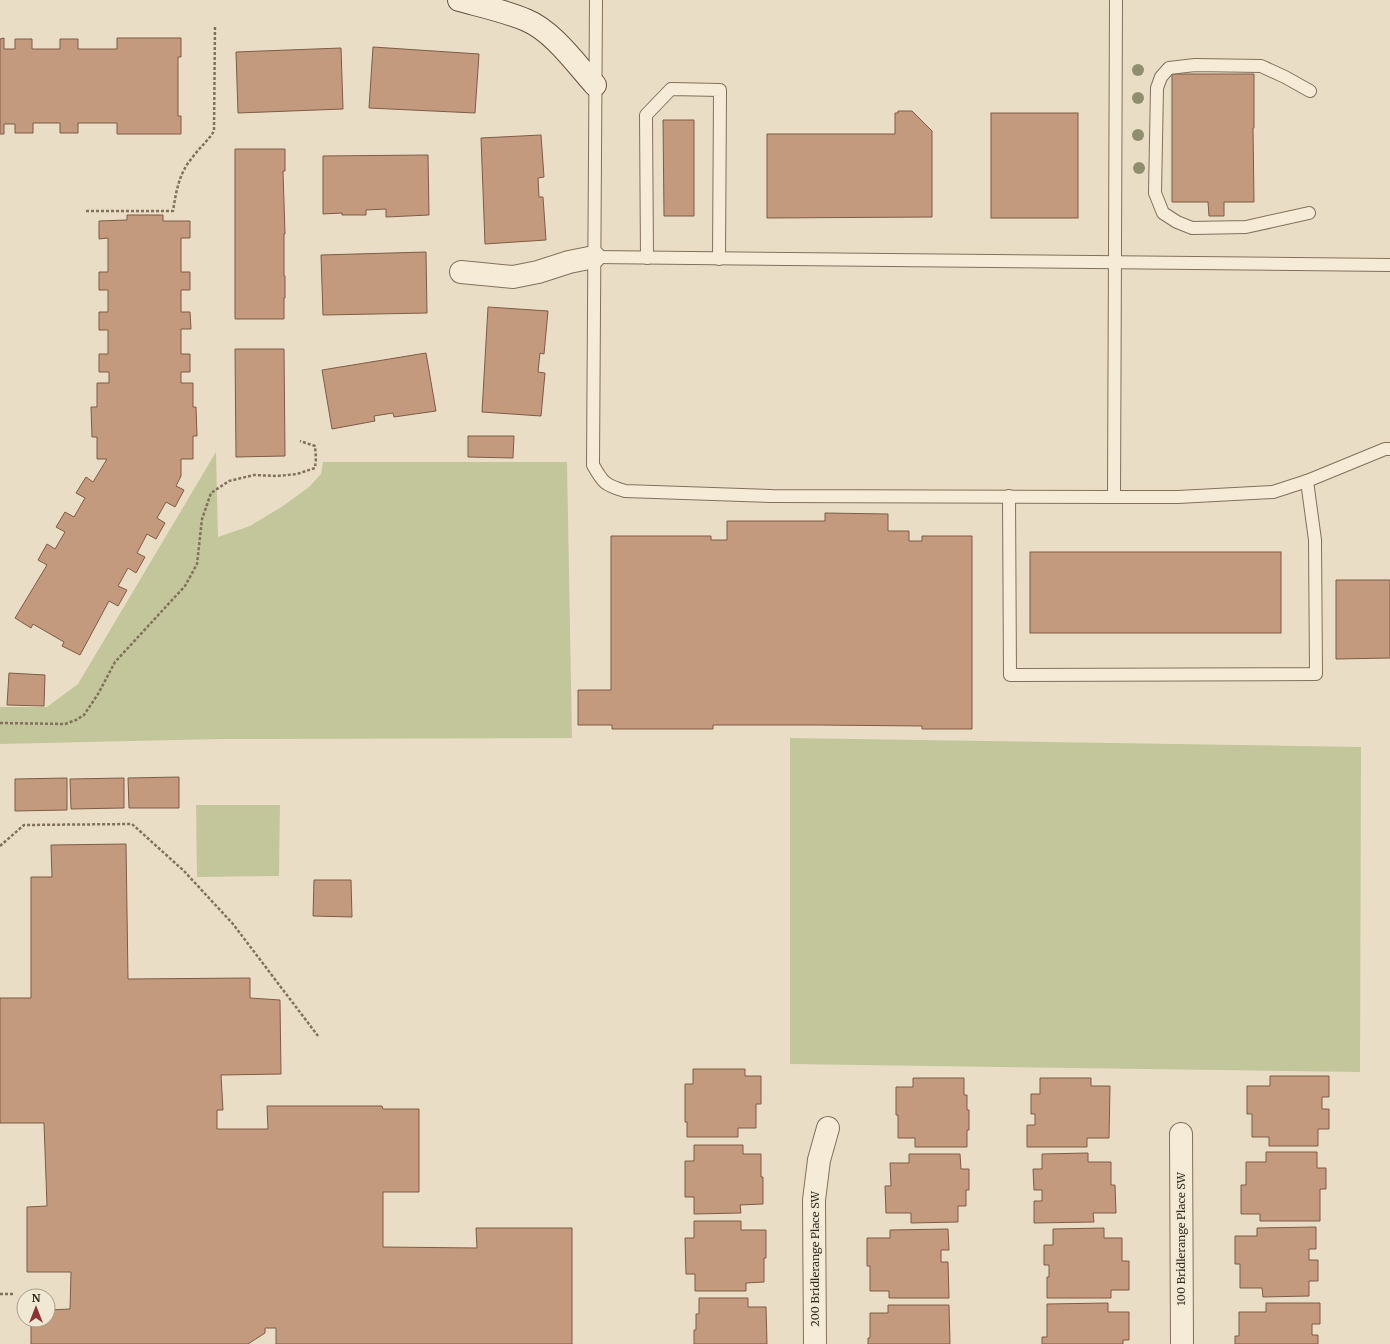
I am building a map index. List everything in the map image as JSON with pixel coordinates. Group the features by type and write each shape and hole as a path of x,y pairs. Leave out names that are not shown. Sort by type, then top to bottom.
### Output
{"street":[{"path":"459,0 502,11 528,20 545,32 595,85"},
{"path":"461,272 513,276 538,272 569,262 594,258"},
{"name":"200 Bridlerange Place SW","path":"815,1344 814,1200 819,1160 828,1128"},
{"name":"100 Bridlerange Place SW","path":"1181,1134 1182,1344"}],"lane":[{"path":"596,0 593,465 601,479 610,486 625,491 772,496 1178,497 1273,492 1307,482 1390,448"},
{"path":"1114,497 1116,0"},
{"path":"1309,213 1246,227 1192,228 1177,222 1163,213 1156,193 1157,88 1161,77 1169,68 1195,65 1261,66 1310,91"},
{"path":"647,258 646,115 671,89 720,90 719,259"},
{"path":"594,258 1390,265"},
{"path":"1009,496 1010,676 1316,674 1315,540 1307,482"}],"path":[{"path":"86,211 173,211 177,188 184,170 192,158 211,137 214,131 215,25"},
{"path":"0,723 65,724 84,715 98,694 115,662 185,586 197,564 202,519 211,493 229,481 247,476 297,474 315,468 315,446 300,441"},
{"path":"0,846 24,825 132,824 184,871 233,924 318,1036"},
{"path":"0,1294 13,1294"}],"green space":[{"path":"216,452 218,537 250,526 283,506 309,487 321,474 323,462 567,462 572,738 221,739 0,744 0,707 47,707 78,684"},
{"path":"790,738 1361,747 1360,1072 790,1064"},
{"path":"196,805 280,805 279,876 197,877"}],"building":[{"path":"4,38 4,49 15,49 15,39 32,39 32,49 60,49 60,39 78,39 78,49 117,49 117,38 181,38 181,57 178,57 178,116 181,116 181,134 117,134 117,123 78,123 78,133 60,133 60,123 33,123 33,133 15,133 15,124 4,124 4,134 0,134 0,39"},
{"path":"373,47 479,54 475,113 369,108"},
{"path":"341,48 343,109 238,113 236,52"},
{"path":"1172,74 1254,74 1254,202 1224,202 1224,216 1209,216 1208,202 1172,202"},
{"path":"898,111 912,111 932,131 932,217 767,218 767,134 895,134 895,113 898,113"},
{"path":"991,113 1078,113 1078,218 991,218"},
{"path":"663,120 694,120 694,216 664,216"},
{"path":"541,135 544,177 538,178 539,197 543,197 546,240 485,244 481,138"},
{"path":"235,149 285,149 285,171 283,171 285,234 284,319 235,319"},
{"path":"428,155 429,215 386,217 386,209 366,210 366,215 342,215 342,213 323,214 323,156"},
{"path":"127,215 163,215 163,221 190,221 190,238 181,238 181,272 190,272 190,290 181,290 181,312 190,312 191,329 181,329 181,354 190,354 190,372 181,372 181,383 193,383 193,407 196,407 197,436 193,436 193,459 181,459 181,476 176,486 184,490 175,507 166,502 157,518 165,523 156,539 147,534 137,553 145,557 136,573 128,568 118,586 127,590 118,606 109,601 80,655 62,646 64,642 33,624 31,628 15,618 47,565 38,560 47,544 55,549 65,532 56,527 65,512 74,517 85,498 76,493 86,477 93,482 107,459 97,459 97,437 92,437 91,407 97,407 97,383 109,383 109,372 99,372 99,354 108,354 108,330 99,330 99,312 108,312 108,290 99,290 99,272 108,272 108,238 99,239 99,221 127,220"},
{"path":"426,252 427,313 323,315 321,255"},
{"path":"488,307 548,311 544,354 540,353 538,372 545,373 541,416 482,412"},
{"path":"235,349 284,349 285,456 236,457"},
{"path":"426,353 436,411 394,417 393,413 374,416 375,421 332,429 322,370"},
{"path":"468,436 514,436 513,458 468,457"},
{"path":"825,513 888,514 888,531 909,531 909,541 922,541 922,536 972,536 972,729 922,729 922,726 713,725 713,729 612,729 612,725 578,725 578,690 611,690 611,536 711,536 711,540 727,540 727,521 825,521"},
{"path":"1030,552 1281,552 1281,633 1030,633"},
{"path":"1336,580 1390,580 1390,658 1336,659"},
{"path":"9,673 45,675 44,706 7,705"},
{"path":"179,777 179,808 129,808 128,778"},
{"path":"67,778 67,810 15,811 15,779"},
{"path":"124,778 124,808 71,809 70,779"},
{"path":"126,844 128,979 250,978 250,998 280,1000 281,1074 221,1075 223,1110 217,1110 217,1129 268,1129 267,1106 382,1106 383,1109 419,1109 419,1192 383,1192 383,1247 477,1248 476,1228 572,1228 572,1344 276,1344 276,1328 265,1328 265,1333 248,1344 31,1344 31,1328 56,1328 56,1310 70,1309 71,1272 27,1272 27,1207 47,1206 44,1123 0,1123 0,998 31,998 31,877 52,877 51,845"},
{"path":"314,880 351,880 352,917 313,916"},
{"path":"693,1069 745,1069 745,1076 761,1076 761,1104 756,1104 756,1128 738,1128 738,1137 687,1137 687,1122 685,1122 685,1084 693,1084"},
{"path":"1270,1076 1329,1076 1329,1097 1322,1097 1322,1109 1329,1109 1329,1129 1318,1129 1318,1146 1269,1146 1269,1137 1252,1137 1252,1114 1247,1114 1247,1086 1270,1086"},
{"path":"913,1078 964,1078 964,1095 967,1095 967,1110 969,1110 967,1147 915,1147 915,1138 898,1138 896,1087 913,1087"},
{"path":"1040,1078 1091,1078 1091,1086 1110,1086 1109,1138 1087,1138 1087,1147 1027,1147 1027,1125 1035,1125 1035,1114 1031,1114 1031,1094 1040,1094"},
{"path":"694,1145 743,1145 743,1154 761,1154 763,1204 740,1205 741,1213 694,1214 694,1197 685,1197 685,1161 694,1161"},
{"path":"1266,1152 1317,1152 1317,1168 1326,1168 1326,1189 1320,1189 1320,1221 1260,1221 1260,1214 1241,1214 1241,1185 1246,1185 1246,1162 1266,1162"},
{"path":"1088,1153 1088,1162 1111,1162 1111,1185 1115,1185 1116,1213 1093,1213 1094,1222 1034,1223 1034,1201 1042,1201 1042,1190 1034,1190 1033,1169 1042,1169 1042,1154"},
{"path":"909,1154 960,1154 961,1169 969,1169 969,1190 966,1190 966,1206 958,1206 958,1222 911,1223 911,1213 886,1213 885,1186 891,1186 890,1163 909,1163"},
{"path":"694,1221 741,1221 741,1230 766,1230 764,1282 746,1283 746,1291 695,1291 695,1274 686,1274 685,1238 694,1238"},
{"path":"1316,1227 1316,1249 1309,1249 1309,1260 1318,1260 1318,1281 1309,1281 1309,1296 1263,1297 1262,1288 1240,1288 1240,1264 1235,1264 1235,1236 1257,1236 1257,1228"},
{"path":"1104,1228 1104,1238 1122,1238 1122,1261 1129,1261 1129,1290 1111,1290 1111,1298 1047,1298 1047,1277 1049,1277 1049,1265 1044,1265 1044,1245 1053,1245 1053,1229"},
{"path":"948,1229 949,1250 941,1250 941,1262 948,1262 949,1298 889,1298 889,1291 870,1291 870,1266 867,1266 867,1238 890,1238 890,1230"},
{"path":"699,1298 748,1298 748,1307 766,1307 767,1344 694,1344 696,1314 699,1314"},
{"path":"1108,1303 1108,1312 1129,1312 1129,1340 1123,1340 1123,1344 1042,1344 1042,1337 1047,1337 1047,1304"},
{"path":"1266,1303 1320,1303 1320,1324 1312,1324 1312,1335 1318,1335 1318,1344 1235,1344 1235,1336 1239,1336 1239,1312 1266,1312"},
{"path":"888,1305 949,1305 950,1344 868,1344 868,1338 870,1338 870,1313 888,1313"}]}
